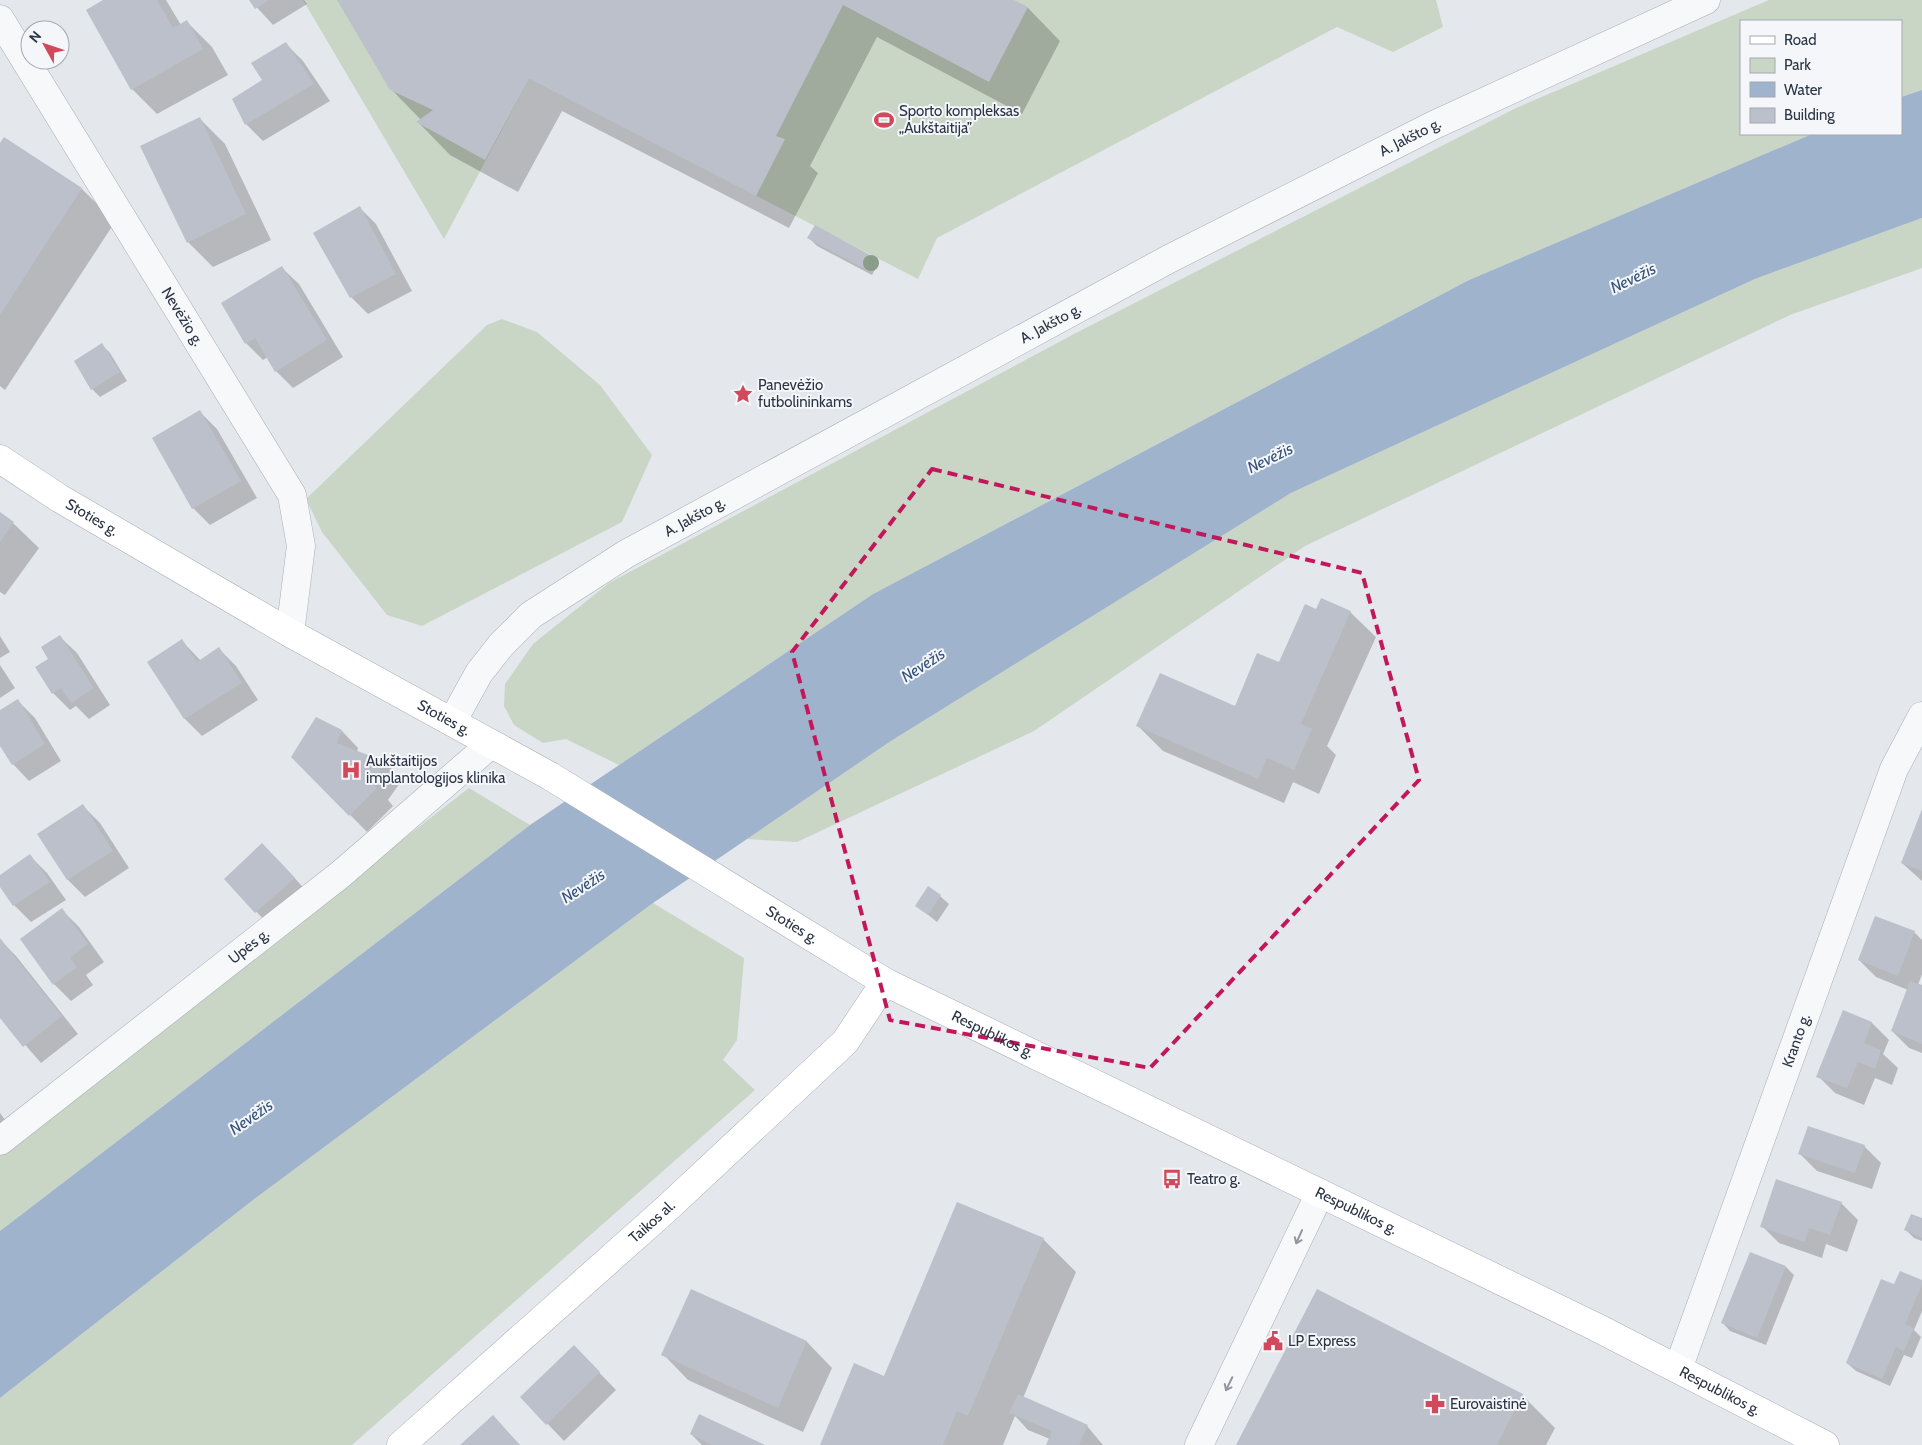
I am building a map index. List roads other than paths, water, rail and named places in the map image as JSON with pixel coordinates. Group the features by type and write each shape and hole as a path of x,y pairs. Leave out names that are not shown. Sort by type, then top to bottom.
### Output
{"main road":[{"name":"Stoties g.","path":"0,459 59,498 290,633 550,776 885,982"},
{"name":"Respublikos g.","path":"885,982 1678,1369 1825,1445"},
{"name":"Taikos al.","path":"401,1445 664,1211 845,1042 885,982"}],"street":[{"name":"A. Jakšto g.","path":"452,722 479,673 500,645 532,615 626,554 1178,254 1434,125 1706,0"},
{"name":"Nevėžio g.","path":"0,19 292,494 302,546 290,633"},
{"name":"Kranto g.","path":"1678,1369 1894,769 1922,716"},
{"name":"Upės g.","path":"0,1141 341,874 491,744"},
{"path":"1200,1445 1320,1193"}],"water":[{"name":"Nevėžis","path":"1922,90 1922,218 1755,279 1291,493 891,741 653,903 253,1200 0,1398 0,1231 530,825 873,594 1469,280 1810,135 1902,135 1902,97"}],"place":[{"name":"Sporto kompleksas „Aukštaitija”","path":"884,120"},
{"name":"Panevėžio futbolininkams","path":"743,394"},
{"name":"Aukštaitijos implantologijos klinika","path":"351,770"},
{"name":"Teatro g.","path":"1172,1179"},
{"name":"LP Express","path":"1273,1341"},
{"name":"Eurovaistinė","path":"1435,1404"}]}
